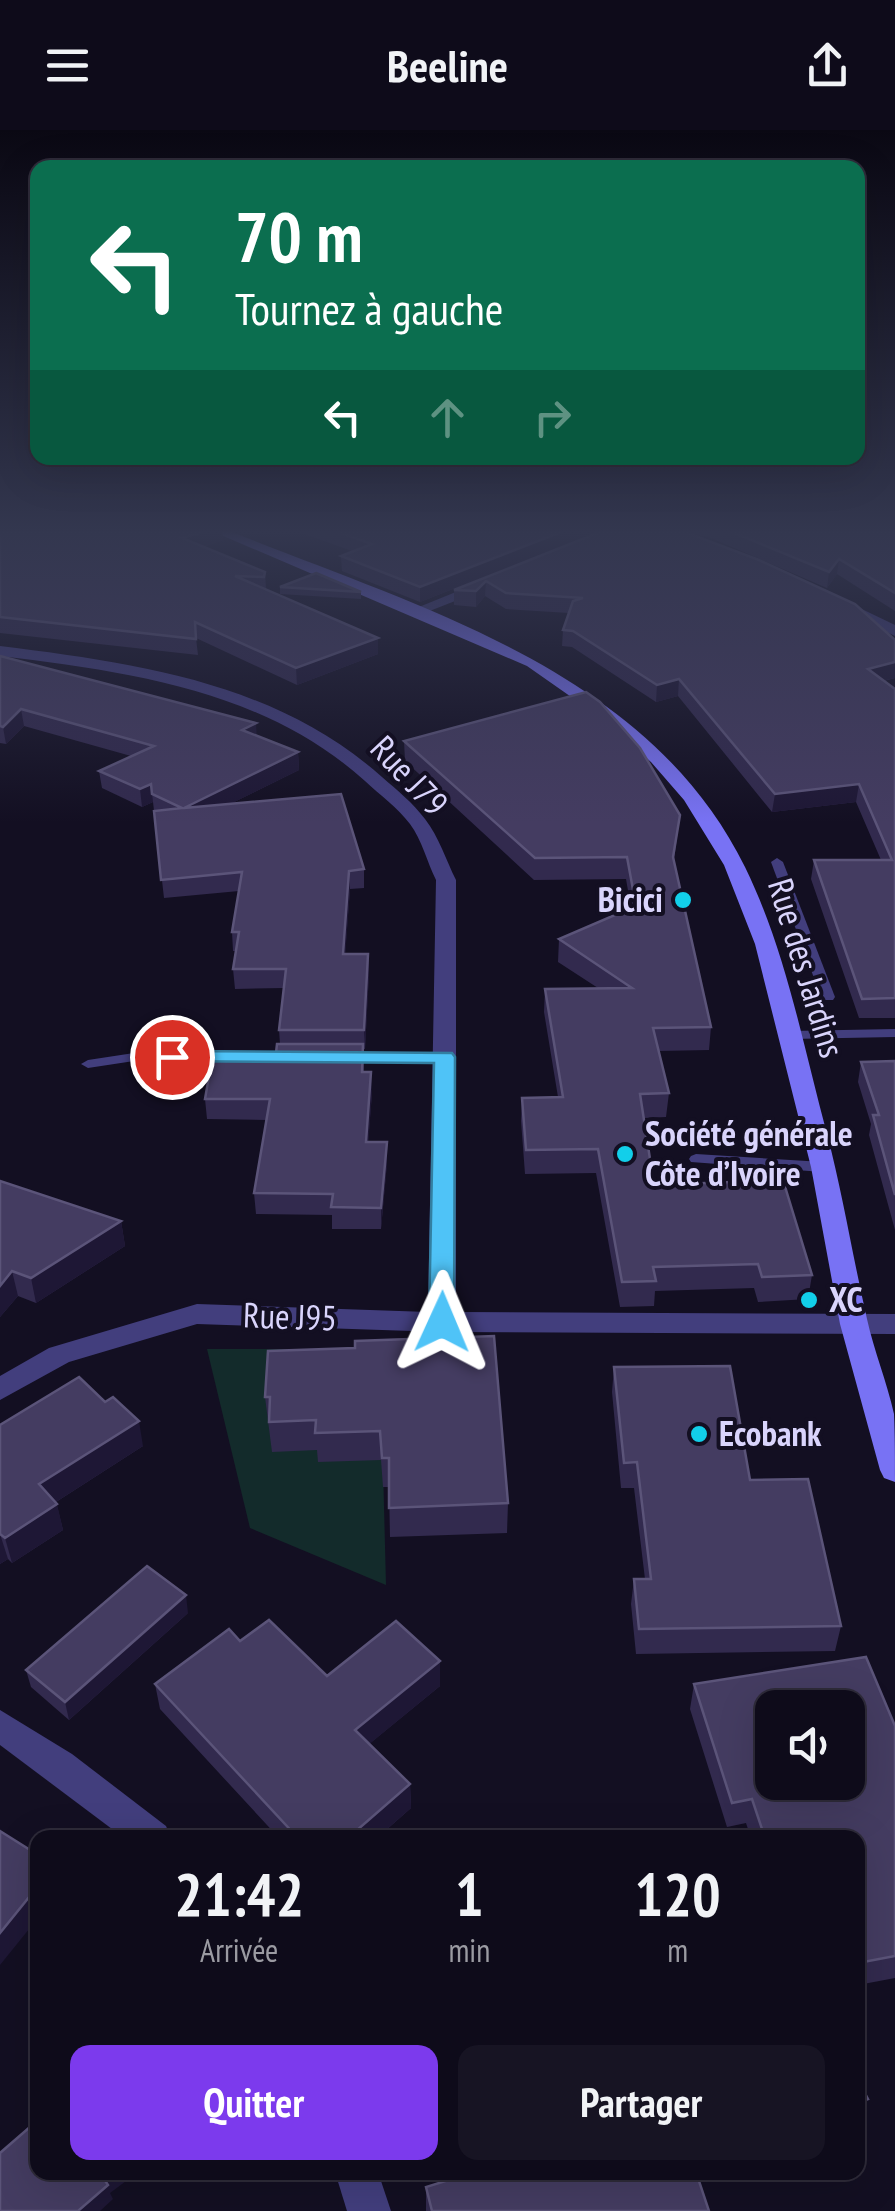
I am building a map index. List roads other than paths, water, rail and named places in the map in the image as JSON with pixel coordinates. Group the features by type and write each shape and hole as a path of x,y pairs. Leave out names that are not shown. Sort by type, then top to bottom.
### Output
{"main road":[{"name":"Rue des Jardins","path":"459,629 511,652 578,693 635,739 678,781 734,865 766,944 791,1035 823,1167 854,1324 895,1470"}],"street":[{"name":"Rue J79","path":"0,651 124,666 193,682 267,709 336,747 374,777 419,824 446,880 442,1322"},
{"name":"Rue J95","path":"0,1389 59,1355 197,1314 442,1322 895,1324"},
{"path":"0,1726 59,1765 143,1830"},
{"path":"359,2180 369,2211"}],"lane":[{"path":"777,862 828,997"},
{"path":"791,1035 895,1033"},
{"path":"88,1064 134,1057 250,1057"},
{"path":"328,1057 444,1057"},
{"path":"696,1159 823,1167"}],"place":[{"name":"Bicici","path":"683,900"},
{"name":"Société générale Côte d’Ivoire","path":"625,1154"},
{"name":"XC","path":"809,1300"},
{"name":"Ecobank","path":"699,1434"}]}
